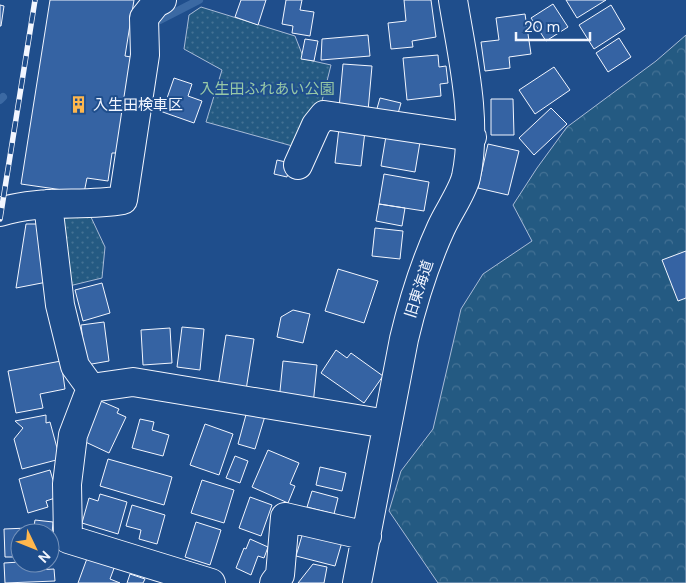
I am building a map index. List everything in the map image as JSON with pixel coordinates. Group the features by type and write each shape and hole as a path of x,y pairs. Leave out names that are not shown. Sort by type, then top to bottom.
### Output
{"street":[{"path":"0,212 12,208 48,204 102,204 123,200 145,55 144,18 156,3 162,0"},
{"name":"旧東海道","path":"357,583 387,424 413,303 441,228 466,179 472,137 464,68 452,0"},
{"path":"298,165 316,125 324,115 472,137"},
{"path":"48,204 60,305 75,366 91,388"},
{"path":"91,388 133,382 387,424"},
{"path":"91,388 73,436 67,484 68,539 212,583"},
{"path":"274,583 280,575 285,517 366,536"}],"green space":[{"name":"入生田ふれあい公園","path":"201,7 295,36 304,59 331,65 322,101 296,147 206,122 222,70 184,49 189,15"},
{"path":"686,35 686,583 438,583 389,511 401,471 433,429 461,309 483,274 532,241 513,205 567,127 656,61"},
{"path":"90,215 105,247 102,278 69,286 57,219"}],"building":[{"name":"入生田検車区","path":"50,0 134,0 125,56 131,57 117,153 112,153 108,181 87,178 84,193 21,184"},
{"path":"241,0 266,0 258,25 235,17"},
{"path":"286,0 302,0 300,10 314,12 310,36 292,33 293,26 282,24"},
{"path":"404,0 431,0 436,37 412,41 413,47 391,49 388,23 406,21"},
{"path":"566,0 606,0 577,18"},
{"path":"553,4 568,27 546,41 531,18"},
{"path":"0,5 4,6 1,26 0,26"},
{"path":"611,5 625,29 594,49 579,25"},
{"path":"525,14 531,54 509,57 510,68 485,71 481,42 499,40 496,18"},
{"path":"368,35 370,56 321,60 322,39"},
{"path":"619,38 631,57 608,72 596,53"},
{"path":"305,39 318,41 314,61 301,59"},
{"path":"438,55 439,67 446,66 448,83 440,84 441,96 407,100 403,58"},
{"path":"343,64 372,66 368,111 339,108"},
{"path":"554,67 570,90 535,114 519,90"},
{"path":"174,78 192,84 188,96 202,101 194,123 157,110 161,99 166,101"},
{"path":"380,98 401,103 397,117 376,112"},
{"path":"491,99 513,99 514,135 491,135"},
{"path":"551,108 567,124 534,155 519,138"},
{"path":"339,128 365,131 361,166 335,163"},
{"path":"386,136 420,142 415,172 381,166"},
{"path":"488,144 519,151 508,195 478,188"},
{"path":"277,160 290,163 287,177 274,174"},
{"path":"384,174 429,182 424,211 379,204"},
{"path":"379,204 405,208 402,226 376,221"},
{"path":"26,224 39,224 47,282 16,288"},
{"path":"375,228 403,231 400,259 372,256"},
{"path":"686,251 686,298 678,301 662,260"},
{"path":"338,269 378,281 364,323 325,311"},
{"path":"102,283 110,313 83,321 75,290"},
{"path":"293,310 310,314 303,343 277,337 281,317"},
{"path":"104,322 109,361 86,365 81,325"},
{"path":"182,327 204,329 200,370 177,367"},
{"path":"170,328 172,363 143,365 141,330"},
{"path":"226,335 254,339 246,390 218,386"},
{"path":"336,350 347,358 351,353 383,376 364,403 321,373"},
{"path":"61,361 65,389 40,394 43,408 16,413 8,371"},
{"path":"283,361 317,365 313,405 279,401"},
{"path":"96,399 119,409 117,413 126,417 109,453 77,438"},
{"path":"247,411 265,416 255,449 238,444"},
{"path":"46,415 46,423 50,422 60,459 22,469 14,439 23,428 15,421"},
{"path":"140,419 154,422 152,430 169,435 163,456 132,448"},
{"path":"205,424 233,434 219,475 190,465"},
{"path":"268,450 299,463 290,484 295,486 288,503 252,487"},
{"path":"235,456 248,461 240,483 226,478"},
{"path":"108,459 172,477 164,505 100,486"},
{"path":"320,467 346,473 342,491 316,485"},
{"path":"50,470 58,497 46,501 48,507 28,513 19,479"},
{"path":"202,480 234,490 224,523 191,513"},
{"path":"312,491 338,498 334,514 307,507"},
{"path":"100,494 127,502 118,534 82,523 89,498 98,501"},
{"path":"250,497 272,505 261,536 239,528"},
{"path":"132,505 165,515 157,544 139,539 141,530 126,526"},
{"path":"35,520 53,522 53,523 35,523"},
{"path":"196,522 221,530 210,565 185,557"},
{"path":"4,529 10,529 10,557 5,557"},
{"path":"303,532 342,542 335,566 296,556"},
{"path":"250,539 268,547 264,558 258,556 251,575 236,568"},
{"path":"89,553 116,563 110,579 120,583 78,583"},
{"path":"4,563 10,563 10,573 54,573 55,581 5,583"},
{"path":"313,564 327,567 324,583 298,583"},
{"path":"130,574 145,579 143,583 127,583"}],"waterway":[{"path":"160,20 199,0"},
{"path":"0,100 3,97"}],"railway":[{"path":"0,219 35,0"}],"place":[{"name":"入生田検車区","path":"79,105"}]}
